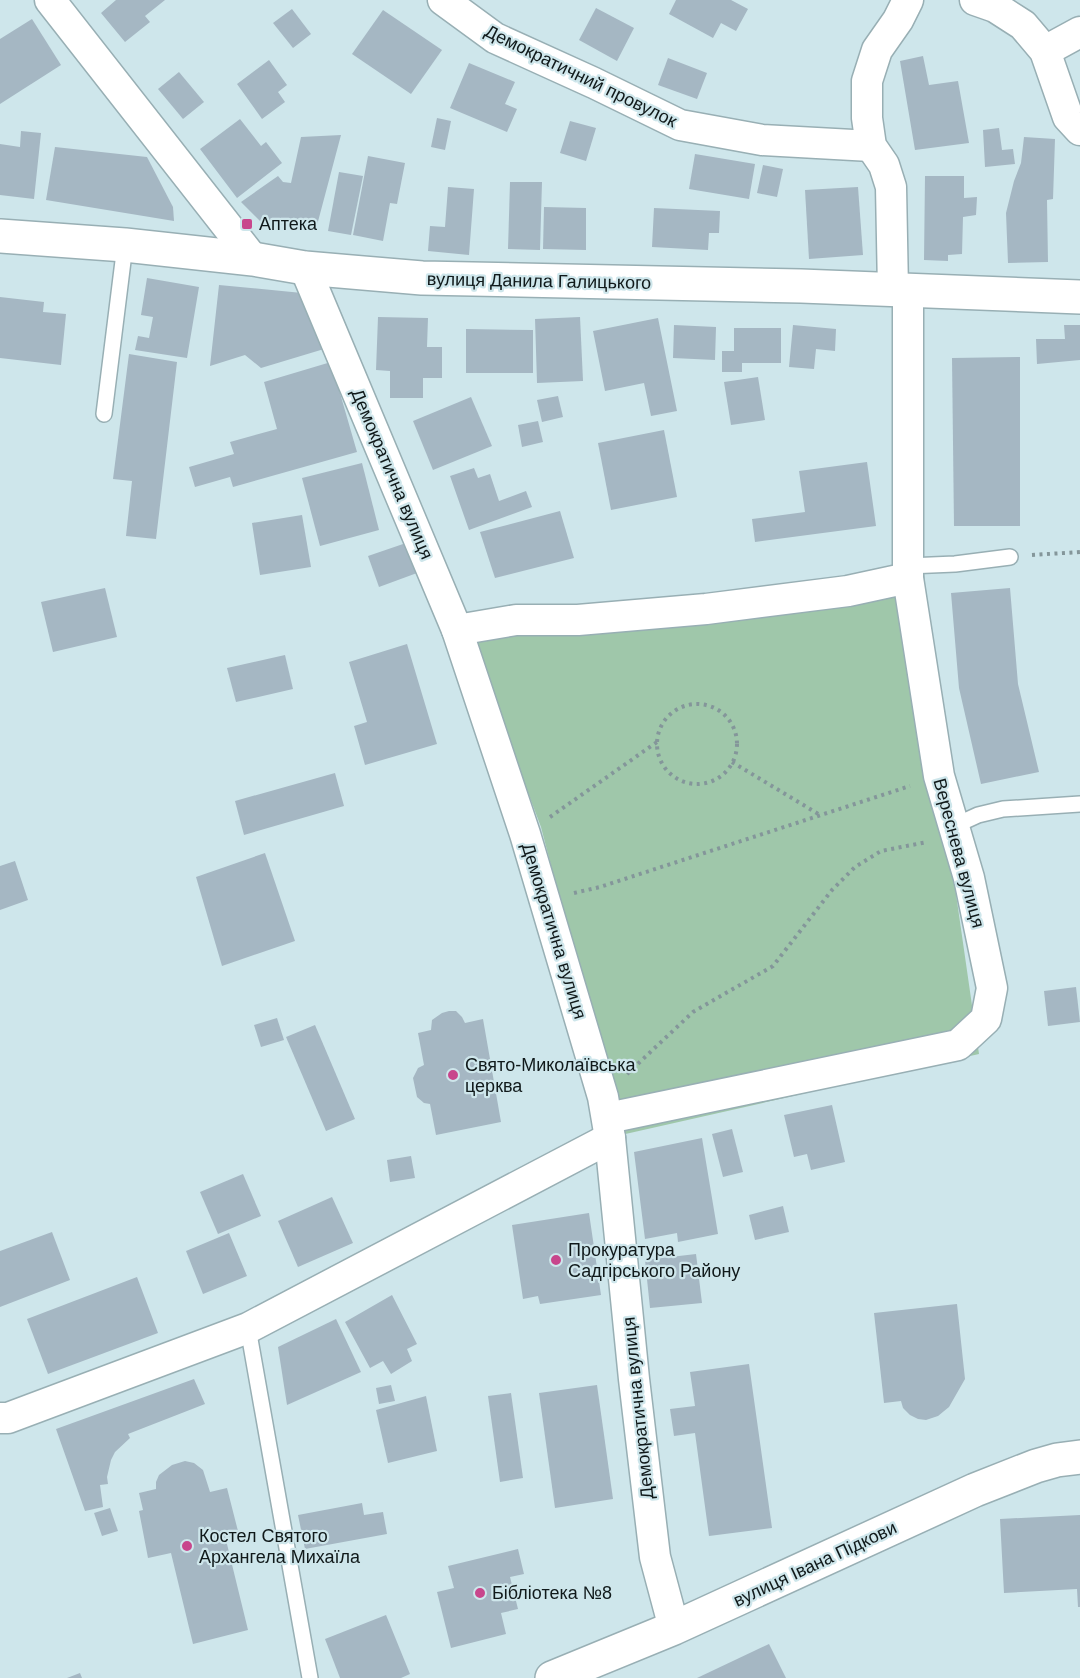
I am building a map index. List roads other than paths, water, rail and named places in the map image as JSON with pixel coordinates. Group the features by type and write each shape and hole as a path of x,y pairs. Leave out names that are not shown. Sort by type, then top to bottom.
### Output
{"street":[{"path":"50,0 253,259"},
{"name":"Демократичний провулок","path":"443,0 495,38 680,125 762,140 871,146"},
{"path":"871,146 867,118 867,81 877,50 898,20 908,0"},
{"path":"975,0 995,7 1023,25 1045,51 1068,117 1080,130"},
{"path":"1045,51 1080,32"},
{"name":"Вереснева вулиця","path":"0,1418 8,1418 248,1328 607,1118 958,1045 986,1019 992,988 969,878 939,776 908,572 901,290 891,187 884,165 871,146"},
{"name":"вулиця Данила Галицького","path":"0,236 125,246 253,259 305,268 422,278 801,286 1080,297"},
{"name":"Демократична вулиця","path":"305,268 457,630 545,899 607,1118 634,1379 656,1557 674,1628"},
{"path":"457,630 516,620 578,620 706,609 848,591 908,572"},
{"name":"вулиця Івана Підкови","path":"552,1678 674,1628 975,1490 1036,1466 1080,1457"}],"lane":[{"path":"104,414 125,246"},
{"path":"908,572 1010,557"},
{"path":"955,832 978,815 1003,809 1080,804"},
{"path":"248,1328 310,1678"}],"place":[{"name":"Аптека","path":"247,224"},
{"name":"Свято-Миколаївська церква","path":"453,1075"},
{"name":"Прокуратура Садгірського Району","path":"556,1260"},
{"name":"Костел Святого Архангела Михаїла","path":"187,1546"},
{"name":"Бібліотека №8","path":"480,1593"}]}
